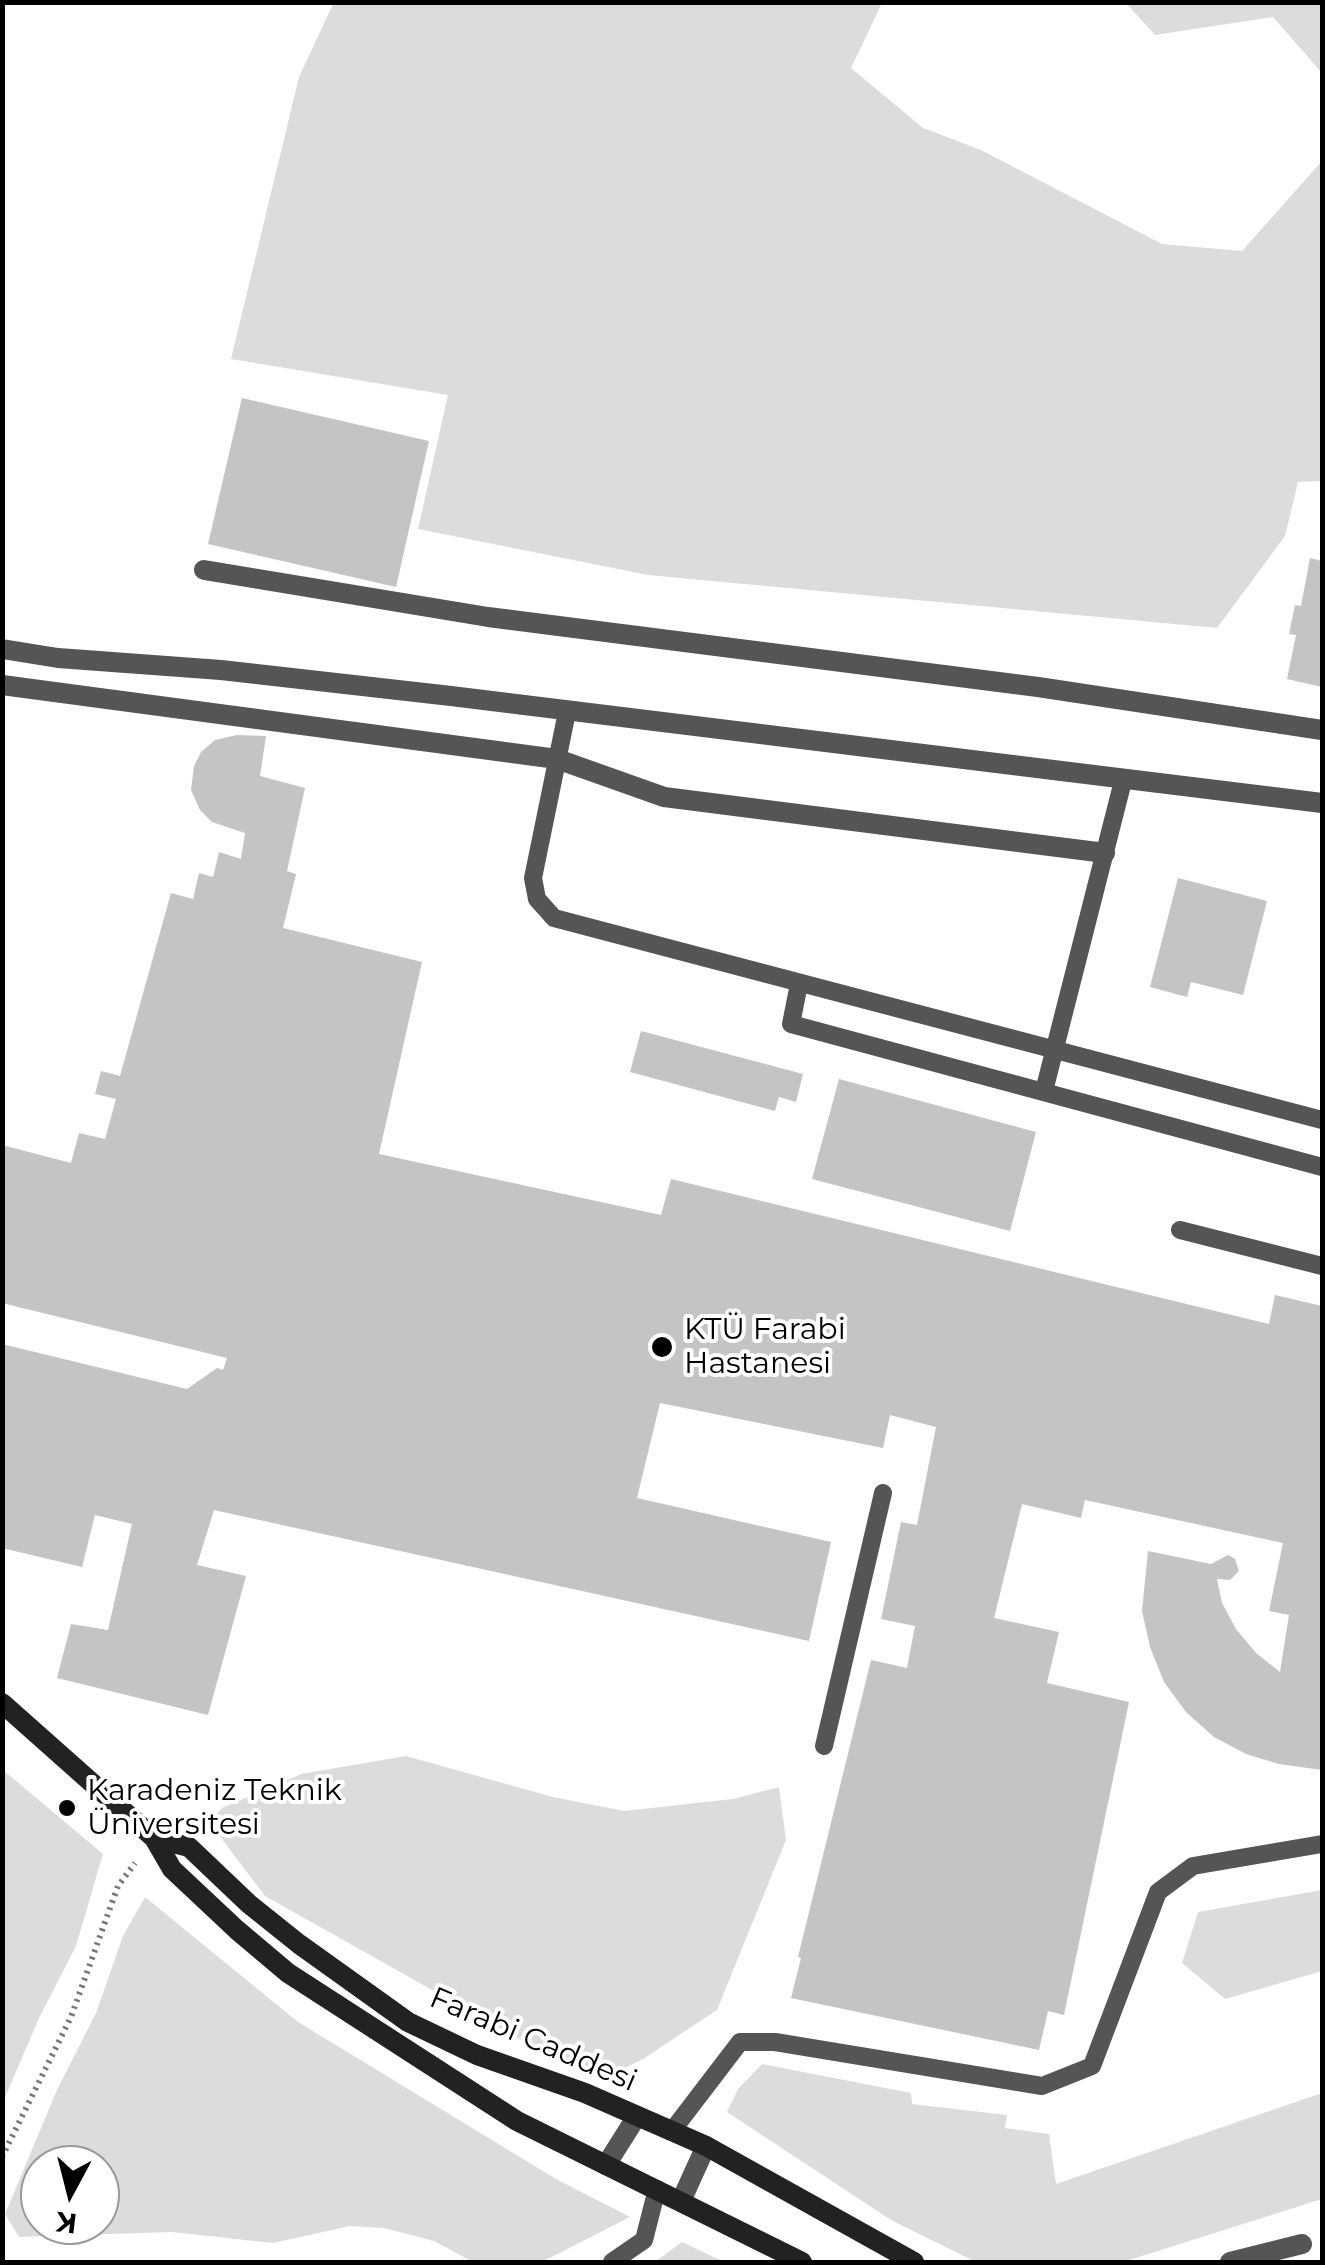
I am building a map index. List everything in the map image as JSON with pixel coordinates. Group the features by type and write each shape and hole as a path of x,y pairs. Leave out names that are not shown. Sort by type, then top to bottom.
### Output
{"street":[{"path":"204,570 488,617 1038,687 1322,730"},
{"path":"2,648 58,658 240,672 1322,803"},
{"path":"2,685 558,759 664,797 1105,853"},
{"name":"Farabi Caddesi","path":"2,1702 154,1838 172,1869 288,1973 517,2120 802,2262"},
{"name":"Farabi Caddesi","path":"154,1838 190,1847 249,1904 408,2022 478,2055 586,2093 706,2146 914,2262"},
{"path":"606,2166 636,2116"},
{"path":"680,2201 706,2146"},
{"path":"1230,2262 1322,2236"},
{"path":"1276,2262 1302,2244"}],"lane":[{"path":"566,712 534,878 537,899 554,918 1322,1120"},
{"path":"1044,1091 1123,781"},
{"path":"799,984 791,1024 1322,1167"},
{"path":"1180,1230 1322,1266"},
{"path":"824,1746 883,1493"},
{"path":"672,2131 740,2042 775,2042 1042,2086 1092,2066 1158,1892 1193,1866 1322,1844"},
{"path":"612,2262 644,2240 657,2189"}],"path":[{"path":"2,2157 71,2017 118,1886 154,1838"}],"shaded area":[{"path":"334,2 882,3 851,68 923,128 981,150 1162,244 1242,251 1322,161 1322,481 1298,482 1285,536 1217,628 648,575 418,529 448,395 231,359 299,77"},
{"path":"1126,3 1322,3 1322,73 1273,17 1155,35"},
{"path":"406,1756 553,1797 624,1811 733,1799 779,1787 786,1840 717,2010 643,2059 607,2077 537,2049 265,1896 209,1822 222,1808 301,1774"},
{"path":"3,1770 103,1854 76,1946 3,2102"},
{"path":"1322,1890 1322,1971 1225,1999 1182,1963 1198,1912"},
{"path":"145,1897 298,2022 556,2179 630,2217 542,2262 473,2262 434,2241 384,2228 350,2226 273,2243 171,2232 120,2234 120,2145 34,2145 96,2013 123,1936"},
{"path":"762,2064 911,2093 912,2104 1007,2115 1005,2128 1049,2134 1056,2184 1322,2093 1322,2199 1123,2262 976,2262 891,2220 727,2112 738,2089"},
{"path":"20,2178 20,2237 5,2214"},
{"path":"682,2242 724,2262 655,2262"}],"building":[{"path":"242,398 429,441 396,587 208,544"},
{"path":"1310,558 1322,561 1322,687 1287,679 1296,635 1289,634 1295,605 1301,606"},
{"path":"237,735 266,736 260,776 305,788 287,871 296,874 283,928 422,962 379,1154 661,1215 671,1179 1269,1324 1275,1295 1322,1306 1322,1770 1246,1754 1214,1737 1186,1712 1164,1682 1150,1647 1142,1611 1148,1551 1211,1564 1228,1555 1235,1559 1239,1571 1230,1580 1217,1579 1222,1603 1236,1629 1256,1653 1280,1672 1289,1615 1269,1611 1283,1543 1085,1500 1081,1518 1022,1504 994,1618 1059,1632 1047,1683 1129,1702 1064,2015 1048,2011 1039,2050 791,1998 871,1660 907,1668 915,1626 881,1619 901,1522 917,1525 936,1427 890,1415 883,1448 660,1403 637,1498 831,1542 809,1641 214,1510 197,1565 246,1576 208,1715 57,1678 71,1624 108,1630 132,1524 95,1515 82,1567 2,1548 2,1344 187,1389 217,1368 223,1370 227,1358 2,1303 2,1145 71,1163 79,1133 105,1139 116,1099 95,1094 101,1071 120,1076 171,893 193,899 199,873 213,877 219,852 241,859 245,833 212,822 200,810 191,790 194,766 201,752 215,740"},
{"path":"1178,878 1267,901 1243,995 1191,982 1187,997 1150,987"},
{"path":"641,1031 803,1074 796,1102 779,1097 775,1111 630,1072"},
{"path":"839,1079 1036,1132 1010,1231 812,1179"}],"place":[{"name":"KTÜ Farabi Hastanesi","path":"662,1347"},
{"name":"Karadeniz Teknik Üniversitesi","path":"67,1808"}]}
